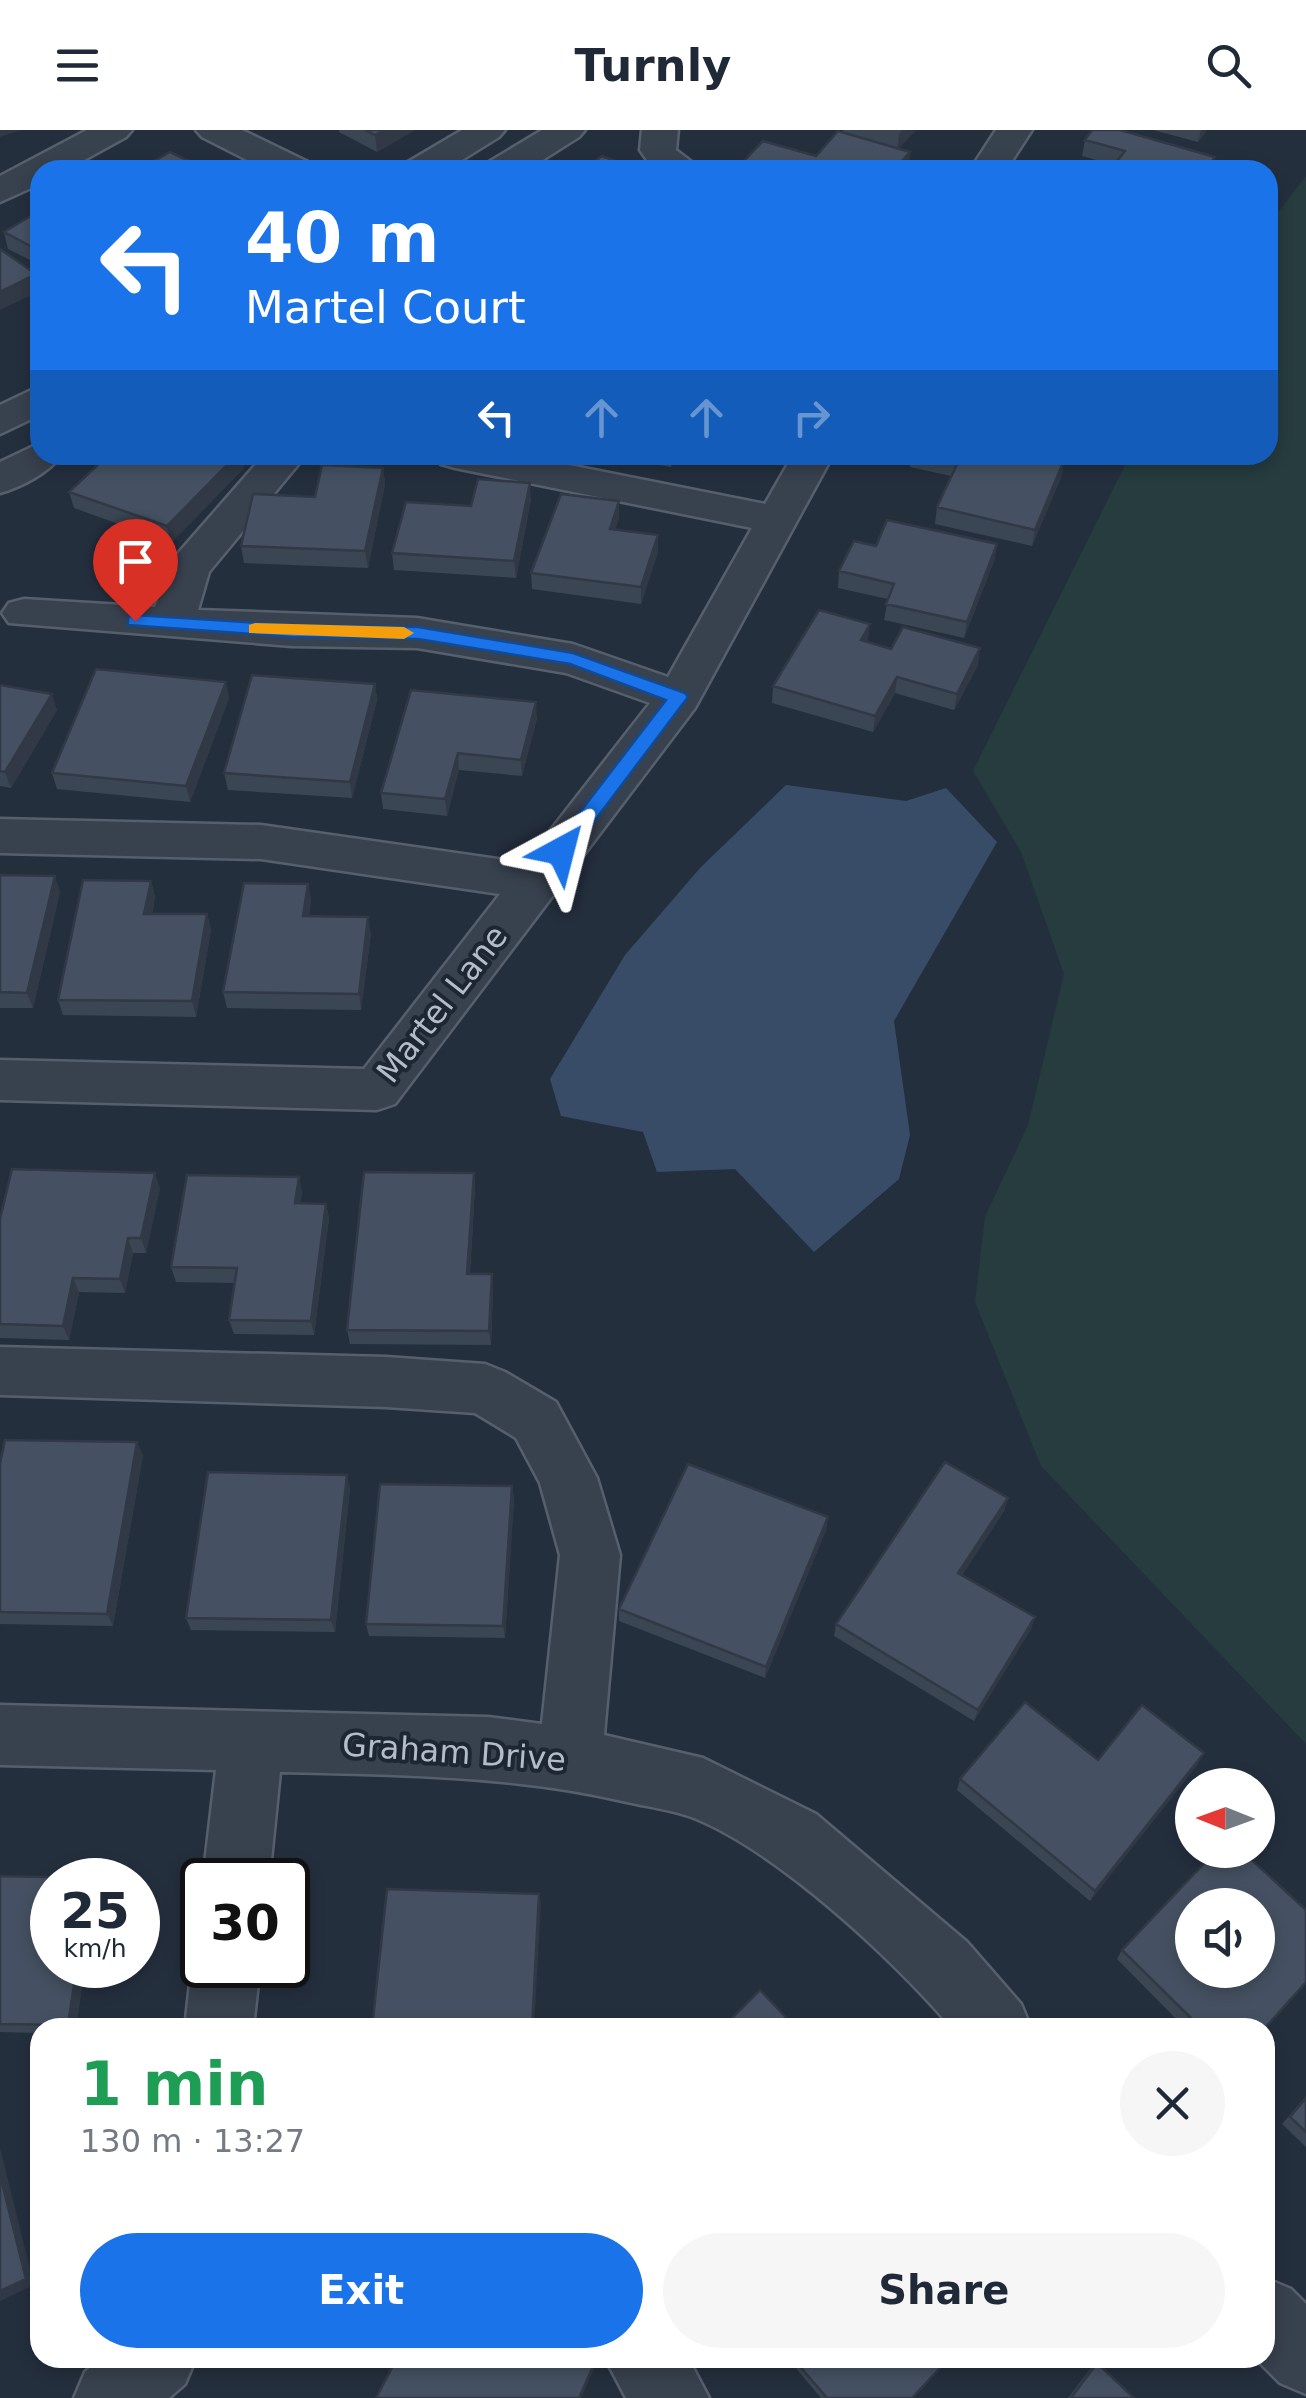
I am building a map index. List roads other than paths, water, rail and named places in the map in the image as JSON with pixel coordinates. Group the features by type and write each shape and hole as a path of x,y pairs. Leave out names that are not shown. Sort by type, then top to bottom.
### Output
{"street":[{"path":"58,160 114,130"},
{"path":"214,130 276,160"},
{"path":"438,160 487,130"},
{"path":"518,160 567,130"},
{"path":"660,130 658,150 665,160"},
{"path":"994,160 1014,130"},
{"path":"0,191 30,175"},
{"path":"0,422 30,404"},
{"path":"0,480 30,462"},
{"path":"172,623 189,568 277,465"},
{"path":"504,465 775,520"},
{"name":"Martel Lane","path":"0,1080 377,1090 678,697 806,465"},
{"path":"24,613 292,631 418,633 573,659 678,697"},
{"path":"0,836 261,842 537,882"},
{"path":"0,1371 386,1382 485,1389 536,1420 568,1478 590,1555 570,1758"},
{"name":"Graham Drive","path":"0,1735 488,1747 570,1758 703,1789 794,1836 943,1966 988,2018"},
{"path":"239,1858 252,1742"},
{"path":"220,2018 223,1988"},
{"path":"1275,2325 1306,2358"},
{"path":"110,2398 146,2368"},
{"path":"650,2368 672,2398"}],"water":[{"path":"786,785 906,801 946,788 997,842 894,1021 910,1135 899,1179 814,1252 735,1169 657,1172 643,1132 561,1116 550,1079 625,955 701,867"}]}
